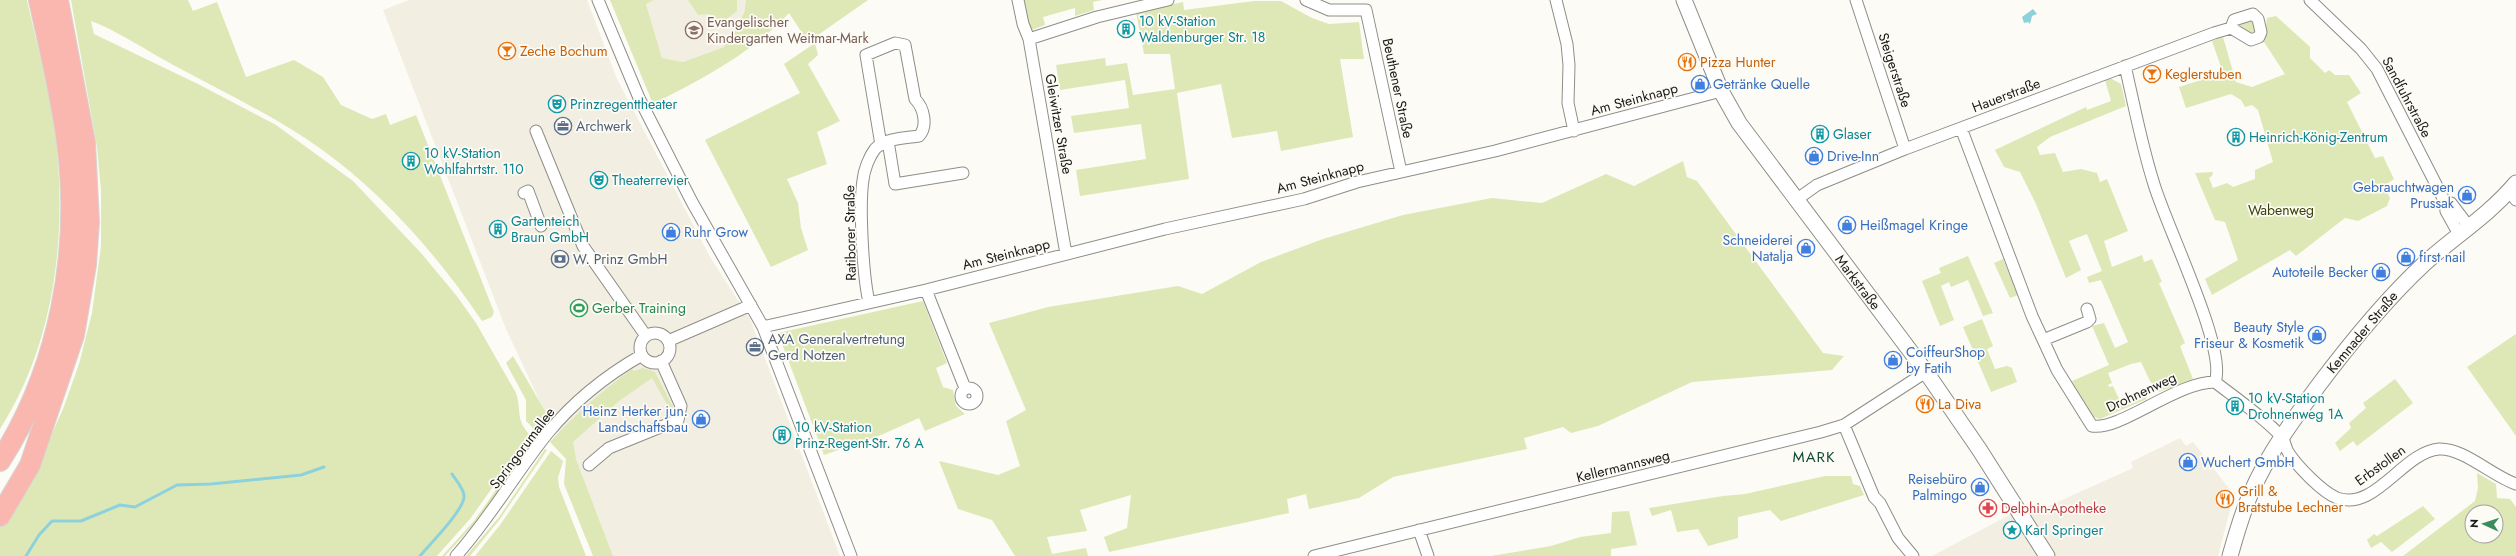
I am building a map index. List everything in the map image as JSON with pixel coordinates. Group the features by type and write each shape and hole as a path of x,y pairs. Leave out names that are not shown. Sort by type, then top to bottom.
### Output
{"highway":[{"path":"0,461 36,391 58,321 69,252 72,209 67,142 38,0"},
{"path":"0,516 30,465 46,413 74,335 84,280 89,222 85,142 58,0"},
{"path":"0,438 18,406 58,321"},
{"path":"0,496 21,462 46,413"}],"main road":[{"name":"Markstraße","path":"1684,0 1721,91 1739,123 1926,372 1974,442 2047,556"},
{"name":"Kemnader Straße","path":"2230,556 2251,493 2282,437 2337,361 2388,300 2426,262 2514,192"}],"street":[{"path":"598,0 639,98 692,202 763,327 851,556"},
{"name":"Gleiwitzer Straße","path":"1018,0 1023,24 1029,39 1066,254"},
{"path":"1029,39 1097,17 1168,0"},
{"name":"Beuthener Straße","path":"1306,0 1329,10 1366,10 1401,172"},
{"path":"1556,0 1567,44 1569,65 1568,103 1574,131"},
{"name":"Steigerstraße","path":"1856,0 1906,149"},
{"name":"Sandfuhrstraße","path":"2310,0 2361,49 2377,69 2445,202 2451,203 2465,232"},
{"name":"Hauerstraße","path":"1796,200 1817,186 1906,149 2231,28"},
{"path":"885,143 919,136 924,126 920,104 915,99 905,46 895,43 866,54 885,143 895,184 963,173"},
{"path":"2126,66 2153,183 2208,329 2218,368 2215,382 2282,437"},
{"name":"Am Steinknapp","path":"763,327 926,290 1165,228 1304,199 1357,182 1574,131 1721,91"},
{"name":"Drohnenweg","path":"1962,128 2019,284 2043,340 2061,377 2092,426 2097,427 2113,422 2178,391 2207,382 2215,382"},
{"path":"536,131 583,246 646,336"},
{"name":"Ratiborer Straße","path":"869,302 866,288 863,181 870,158 885,143"},
{"path":"524,193 528,191 541,226"},
{"path":"926,290 965,388"},
{"path":"668,340 751,305"},
{"path":"2043,340 2087,322 2090,319 2087,309"},
{"path":"656,333 668,340 669,354 661,361 650,361 642,355 641,343 646,336 656,333"},
{"name":"Springorumallee","path":"456,556 479,530 534,451 560,420 608,376 642,355"},
{"path":"589,465 610,448 678,420 681,406 661,361"},
{"name":"Kellermannsweg","path":"1314,556 1844,425 1926,372"},
{"path":"1844,425 1874,497 1880,503 1898,538 1913,556"},
{"name":"Erbstollen","path":"2282,437 2288,452 2295,460 2323,489 2338,498 2359,499 2377,488 2419,456 2440,449 2461,454 2505,480 2516,484"},
{"path":"1419,530 1428,556"}],"shaded area":[{"path":"409,0 587,0 617,79 710,257 750,319 840,556 613,556 576,459 543,408 506,329 383,10"},
{"name":"Evangelischer Kindergarten Weitmar-Mark","path":"654,0 746,0 744,13 724,47 683,62 662,58 646,4"},
{"path":"2180,438 2186,446 2193,442 2234,495 2218,556 1932,556 2017,511 2029,515 2133,468 2131,462"}],"green space":[{"path":"0,0 27,0 54,122 59,177 59,215 57,252 52,290 44,326 33,362 18,396 0,429"},
{"path":"71,0 188,0 193,11 217,2 246,77 294,60 323,77 341,105 372,119 386,114 390,125 416,115 494,312 492,317 482,321 448,273 409,228 367,186 321,149 287,126 124,37 91,21 94,34 200,85 276,125 353,181 421,253 456,295 476,323 516,393 522,424 530,435 470,519 437,556 0,556 0,525 44,451 63,409 79,364 92,313 101,246 101,191 97,147"},
{"path":"610,0 654,0 646,4 662,58 683,62 724,47 744,13 746,0 868,0 808,42 789,13 759,41 742,53 708,75 653,104"},
{"path":"688,0 737,0 737,11 716,27 710,14 698,15"},
{"path":"1021,0 1102,0 1093,2 1094,10 1075,16 1075,8 1043,17 1045,25 1029,31"},
{"path":"1254,1 1281,1 1312,18 1329,24 1359,22 1364,59 1340,59 1353,137 1281,151 1277,131 1232,138 1221,84 1177,93 1189,179 1080,196 1076,170 1146,159 1141,124 1074,133 1071,116 1129,108 1125,80 1060,90 1056,65 1105,58 1106,66 1127,63 1133,95 1175,89 1170,54 1144,54 1136,12 1183,2 1184,10"},
{"name":"Wabenweg","path":"2276,16 2310,47 2310,58 2325,73 2329,70 2335,75 2349,75 2361,93 2347,102 2375,158 2383,156 2394,179 2384,186 2390,198 2387,206 2358,221 2345,218 2296,256 2290,250 2212,295 2205,279 2238,260 2225,222 2215,220 2195,173 2213,172 2212,176 2209,178 2213,188 2227,183 2233,187 2255,179 2255,170 2273,162 2258,110 2252,105 2245,107 2241,100 2231,94 2186,108 2179,87 2223,73 2212,41 2223,37 2236,82 2252,87 2285,74 2264,42 2267,18"},
{"path":"2253,21 2257,31 2255,36 2243,30 2239,25"},
{"path":"815,43 818,55 808,64 840,121 817,132 827,164 787,179 798,203 801,228 808,250 771,267 705,140 800,93 784,64"},
{"path":"2110,78 2121,84 2126,106 2050,137 2037,147 2040,155 2055,153 2063,172 2081,169 2097,173 2100,182 2107,179 2128,231 2104,241 2112,267 2142,255 2144,262 2152,259 2162,282 2159,283 2185,343 2180,346 2193,379 2159,392 2150,381 2141,362 2131,364 2108,373 2112,383 2108,385 2109,387 2113,386 2120,401 2143,392 2147,399 2100,419 2091,416 2072,381 2109,365 2092,326 2104,323 2115,348 2128,342 2101,280 2089,283 2087,277 2102,271 2087,234 2069,241 2081,270 2066,278 2036,204 2020,172 2004,167 1995,150 2086,107 2087,110 2111,101 2105,80"},
{"path":"1683,161 1687,177 1697,181 1823,353 1844,356 1832,370 1692,382 1598,426 1571,433 1563,427 1524,438 1527,449 1393,477 1359,498 1309,509 1306,494 1287,499 1289,513 1109,552 1104,537 1127,528 1131,495 1080,510 1087,531 1047,537 1052,554 1086,548 1088,556 1015,556 992,520 958,509 939,461 998,475 1020,466 1006,421 1026,410 989,323 1048,307 1178,286 1202,294 1261,262 1323,239 1403,215 1492,198 1542,203 1606,174 1634,186"},
{"path":"1968,256 1993,313 1983,316 1968,280 1951,287 1949,282 1941,286 1954,320 1940,326 1922,281 1941,273 1939,268"},
{"path":"2003,259 2018,295 2010,298 1994,263"},
{"path":"923,301 947,363 936,368 943,387 953,390 956,406 965,414 925,431 919,418 881,435 824,455 778,333"},
{"path":"1982,319 1993,346 1987,349 1995,369 2007,366 2012,368 2017,382 1991,392 1963,327"},
{"path":"2516,334 2516,436 2467,367"},
{"path":"513,356 548,416 539,428 534,429 526,421 526,400 506,363"},
{"path":"643,368 655,372 674,409 669,408 652,378 619,401 573,442 576,459 613,556 593,556 564,484 566,459 550,442 579,412 610,386 632,369 634,371"},
{"path":"2395,379 2413,403 2357,446 2353,441 2340,451 2335,443 2351,428 2349,423 2366,408 2363,403"},
{"path":"532,439 534,440 475,523 445,556 442,556 474,521"},
{"path":"545,449 547,450 500,519 470,556 466,556 499,517"},
{"path":"551,451 563,461 558,478 559,487 586,556 475,556 500,525"},
{"path":"2477,473 2496,484 2497,498 2510,499 2516,507 2516,556 2403,556 2464,509 2464,544 2504,544 2504,504 2471,504 2475,501 2478,488"},
{"path":"1825,476 1851,476 1853,484 1860,486 1864,495 1781,521 1770,510 1738,517 1738,538 1708,546 1698,529 1677,532 1671,510 1652,516 1649,508 1745,494"},
{"path":"2423,506 2435,519 2392,552 2381,542 2371,548 2367,540 2374,534 2377,536"},
{"path":"1629,511 1637,545 1611,549 1611,556 1491,556 1551,546 1580,537 1611,533 1612,512"}],"water":[{"path":"2033,9 2037,14 2032,16 2030,24 2028,22 2024,23 2022,17"}],"waterway":[{"path":"26,556 39,535 52,521 81,521 120,505 135,507 177,485 211,484 301,475 324,467"},
{"path":"420,556 453,518 463,502 463,490 452,474"}],"place":[{"name":"10 kV-Station Waldenburger Str. 18","path":"1126,29"},
{"name":"Evangelischer Kindergarten Weitmar-Mark","path":"694,30"},
{"name":"Zeche Bochum","path":"507,51"},
{"name":"Pizza Hunter","path":"1687,62"},
{"name":"Keglerstuben","path":"2152,74"},
{"name":"Getränke Quelle","path":"1700,84"},
{"name":"Prinzregenttheater","path":"557,104"},
{"name":"Archwerk","path":"563,126"},
{"name":"Glaser","path":"1820,134"},
{"name":"Heinrich-König-Zentrum","path":"2236,137"},
{"name":"Drive-Inn","path":"1814,156"},
{"name":"10 kV-Station Wohlfahrtstr. 110","path":"411,161"},
{"name":"Theaterrevier","path":"599,180"},
{"name":"Gebrauchtwagen Prussak","path":"2467,195"},
{"name":"Heißmagel Kringe","path":"1847,225"},
{"name":"Gartenteich Braun GmbH","path":"498,229"},
{"name":"Ruhr Grow","path":"671,232"},
{"name":"Schneiderei Natalja","path":"1806,248"},
{"name":"first nail","path":"2406,257"},
{"name":"W. Prinz GmbH","path":"560,259"},
{"name":"Autoteile Becker","path":"2381,272"},
{"name":"Gerber Training","path":"579,308"},
{"name":"Beauty Style Friseur & Kosmetik","path":"2317,335"},
{"name":"AXA Generalvertretung Gerd Notzen","path":"755,347"},
{"name":"CoiffeurShop by Fatih","path":"1893,360"},
{"name":"La Diva","path":"1925,404"},
{"name":"10 kV-Station Drohnenweg 1A","path":"2235,406"},
{"name":"Heinz Herker jun. Landschaftsbau","path":"701,419"},
{"name":"10 kV-Station Prinz-Regent-Str. 76 A","path":"782,435"},
{"name":"Wuchert GmbH","path":"2188,462"},
{"name":"Reisebüro Palmingo","path":"1980,487"},
{"name":"Grill & Bratstube Lechner","path":"2225,499"},
{"name":"Delphin-Apotheke","path":"1988,508"},
{"name":"Karl Springer","path":"2012,530"}],"district":[{"name":"MARK","path":"1814,457"}]}
